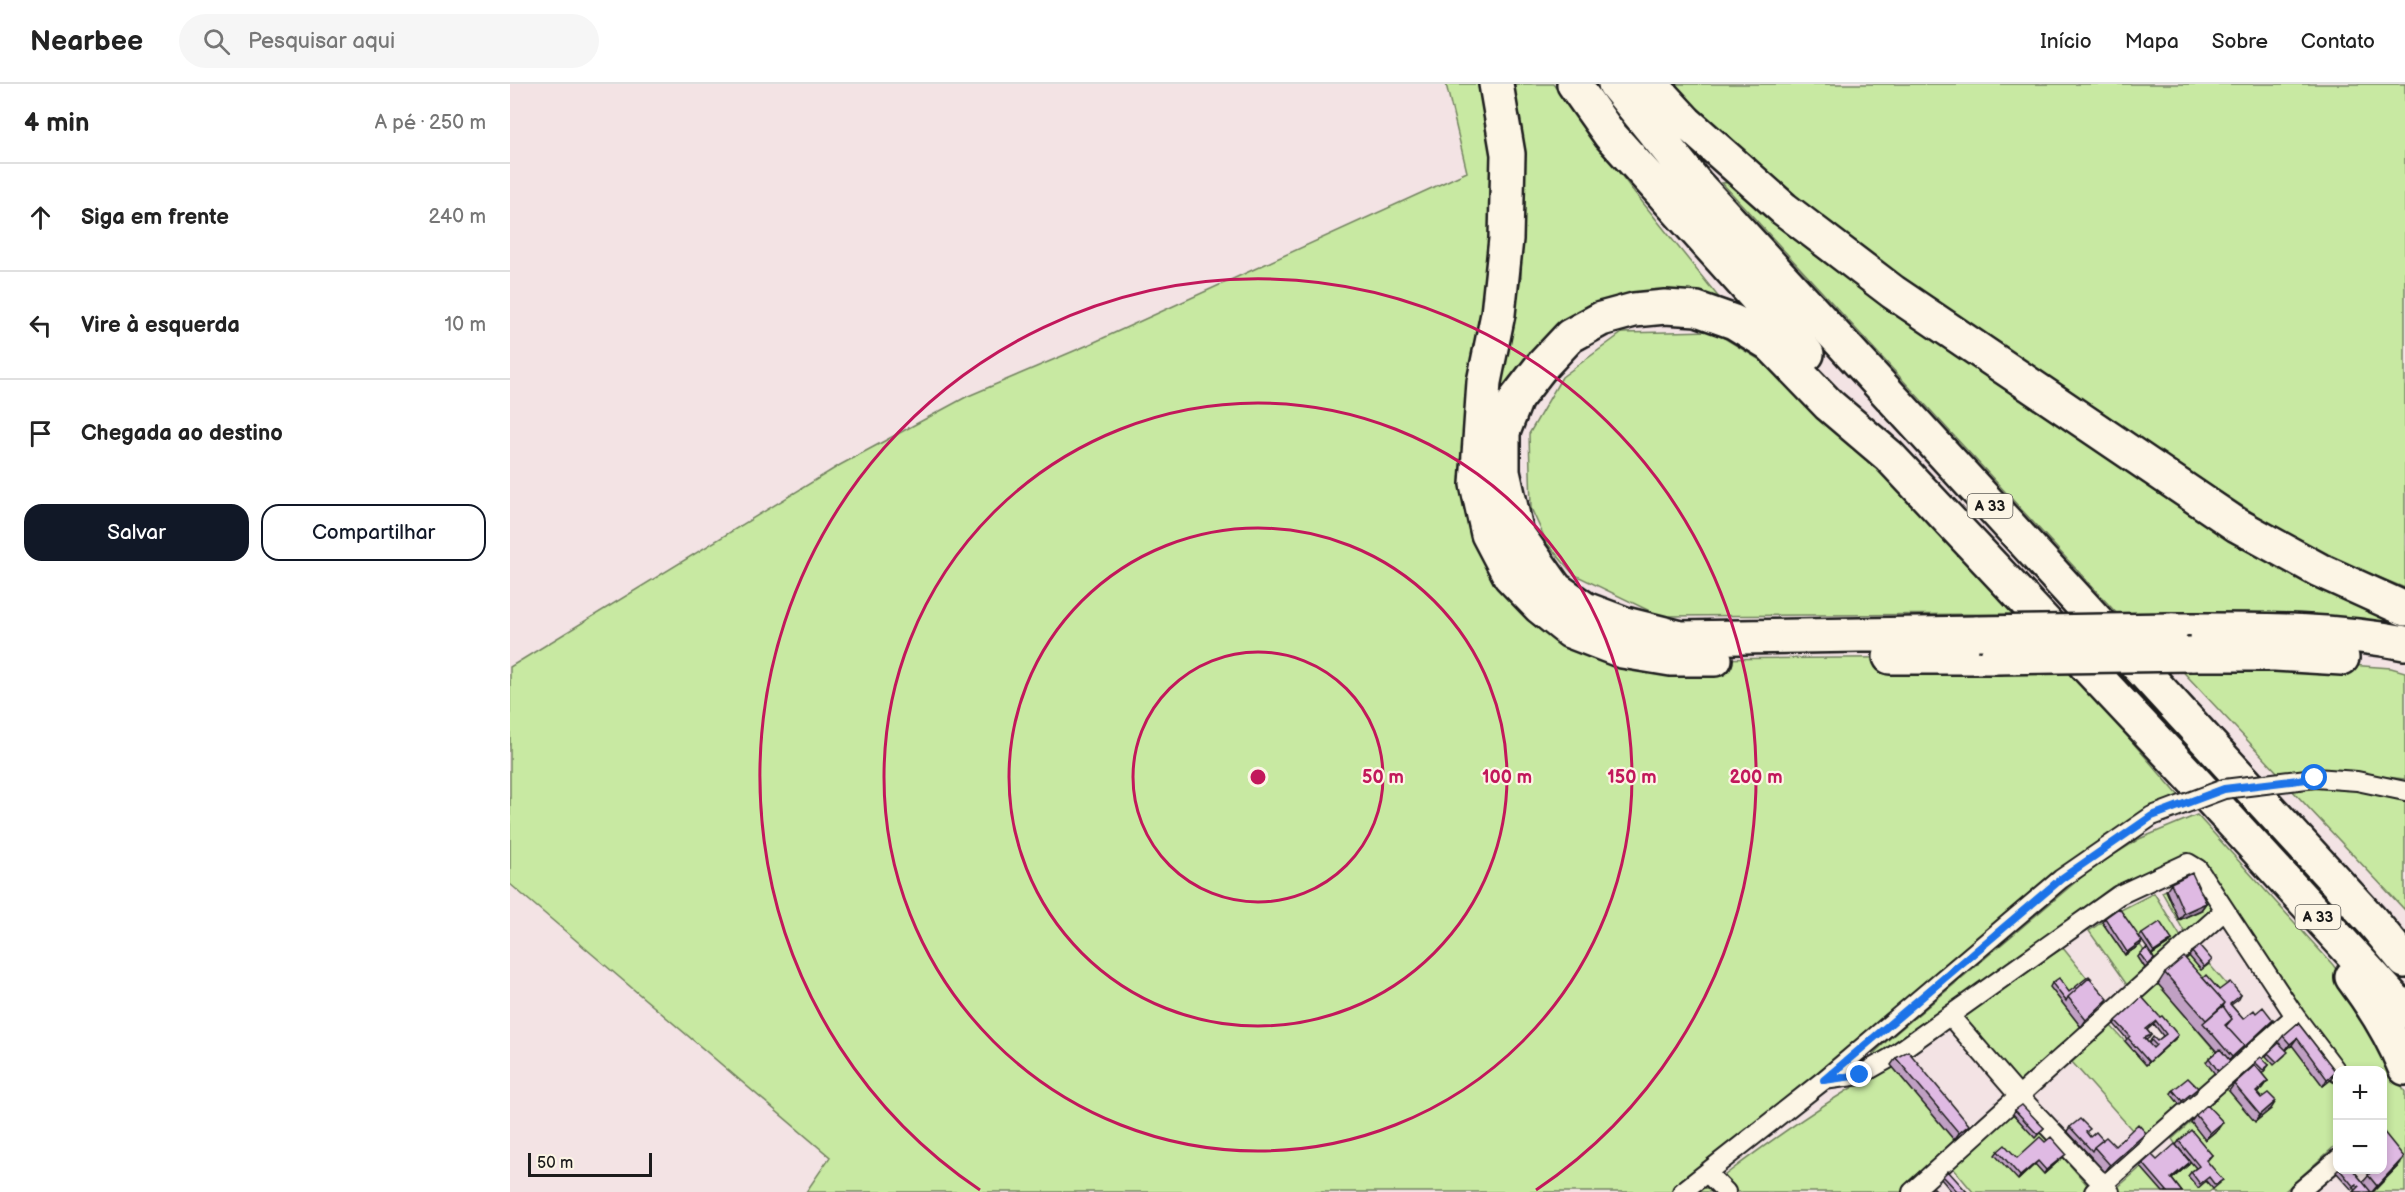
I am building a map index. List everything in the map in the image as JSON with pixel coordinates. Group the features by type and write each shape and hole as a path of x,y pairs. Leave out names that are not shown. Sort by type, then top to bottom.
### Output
{"highway":[{"path":"1496,84 1508,154 1506,239 1498,314 1484,382 1477,484 1488,534 1510,576 1540,607 1570,631 1622,651 1671,659 1988,645 2181,642 2278,630 2380,638 2405,643"},
{"name":"A 33","path":"1574,84 1610,135 1849,400 1889,456 2405,1011"},
{"name":"A 33","path":"1615,84 1696,184 2372,921 2405,961"},
{"path":"1651,84 1686,122 1784,209 1893,292 2237,525 2319,570 2405,609"},
{"path":"1889,456 1829,405 1770,344 1725,319 1697,309 1665,307 1634,310 1601,319 1570,336 1540,368 1516,399 1503,432 1503,472 1517,534 1556,590 1585,609 1625,624 1681,638 1988,645"},
{"path":"2181,642 2275,654 2379,660 2405,665"},
{"path":"2231,823 2243,848 2315,928 2368,999 2398,1049 2405,1068"}],"street":[{"path":"1682,1192 1824,1080 2061,879 2152,816 2224,789 2315,778 2357,781 2405,791"},
{"path":"1824,1080 1860,1075 1890,1058 2119,895 2188,863 2198,869 2295,1016 2333,1068"},
{"path":"1912,1192 2224,911"},
{"path":"1950,1016 2102,1189 2295,1016"},
{"path":"2299,1192 2333,1162"},
{"path":"1707,1173 1726,1192"}],"green space":[{"path":"1446,84 1488,84 1501,155 1477,523 1671,659 1997,657 2063,662 2186,804 2152,816 1688,1189 1713,1188 1717,1192 806,1192 830,1157 510,884 510,667 840,465 966,397 1088,345 1467,172"},
{"path":"1511,84 1553,84 1631,188 1724,304 1645,293 1495,404 1521,279 1523,157"},
{"path":"1666,84 2405,84 2405,588 2310,549 2148,446 1864,257"},
{"path":"1739,182 2405,617 2405,626 2120,617 1722,183"},
{"path":"1713,331 1800,385 2015,614 1660,616 1573,574 1547,543 1531,508 1529,434 1562,377 1622,333"},
{"path":"2281,660 2391,668 2405,672 2405,779 2328,771 2278,773 2173,661"},
{"path":"2334,785 2405,796 2405,910 2291,789"},
{"path":"2197,815 2333,965 2354,994 2405,1092 2405,1192 2373,1192 2401,1163 2387,1143 2387,1066 2341,1066 2324,1047 2223,898 2174,860 2112,887 1880,1059 1873,1058 1873,1054 1888,1040 2091,869 2139,839"},
{"path":"2195,878 2212,906 2211,910 2185,933 2162,892 2166,890 2179,920 2202,910 2188,881"},
{"path":"2154,893 2181,937 2152,963 2148,957 2169,943 2157,926 2136,939 2117,912"},
{"path":"2102,922 2125,955 2140,945 2145,952 2138,957 2145,968 2127,985 2089,931"},
{"path":"2063,948 2107,1003 2104,1006 2067,995 2050,987 2081,1027 2041,1072 2024,1082 2010,1079 1963,1017 1964,1010"},
{"path":"2189,956 2201,970 2209,964 2227,985 2217,993 2177,967"},
{"path":"2158,984 2217,1053 2215,1074 2196,1092 2171,1093 2180,1105 2141,1140 2072,1062 2111,1026 2146,1065 2175,1038 2141,999"},
{"path":"2293,1030 2333,1073 2333,1148 2284,1192 2215,1192 2213,1189 2209,1192 2177,1192 2168,1182 2187,1166 2177,1153 2181,1150 2197,1169 2198,1188 2206,1181 2189,1134 2176,1145 2172,1139 2191,1122 2205,1139 2202,1112 2227,1089 2242,1106 2256,1105 2256,1064 2278,1043 2292,1045 2323,1086 2331,1080"},
{"path":"1891,1065 1954,1140 1905,1192 1735,1192 1727,1183 1725,1175 1765,1145 1827,1103"},
{"path":"2013,1114 2035,1138 2041,1132 2049,1140 2018,1180 2035,1164 2044,1174 2063,1157 2089,1187 2083,1192 1973,1192 1953,1168"},
{"path":"2141,1167 2163,1192 2121,1192 2117,1188"}],"building":[{"path":"2192,873 2206,903 2184,913 2171,883"},
{"path":"2119,908 2142,941 2127,952 2105,918"},
{"path":"2160,922 2172,940 2154,952 2142,934"},
{"path":"2200,946 2212,960 2204,967 2192,952"},
{"path":"2147,948 2154,959 2148,965 2140,954"},
{"path":"2184,957 2225,1003 2206,1020 2165,973"},
{"path":"2206,975 2219,990 2230,982 2241,995 2230,1004 2243,1019 2254,1010 2256,1013 2263,1007 2273,1020 2242,1049 2244,1046 2226,1026 2232,1019 2223,1006 2225,1003 2203,978"},
{"path":"2089,976 2091,978 2066,1001 2052,983 2059,978 2069,992"},
{"path":"2089,978 2108,999 2086,1020 2068,997"},
{"path":"2142,997 2178,1035 2149,1062 2116,1021","holes":["2156,1021 2166,1034 2157,1041 2153,1037 2151,1040 2156,1045 2153,1048 2144,1038 2151,1035 2146,1029"]},
{"path":"2223,1006 2232,1019 2225,1025 2244,1046 2232,1057 2203,1023"},
{"path":"2298,1023 2333,1068 2333,1074 2327,1079 2297,1038 2290,1044 2283,1036"},
{"path":"2279,1043 2288,1052 2277,1062 2268,1053"},
{"path":"2220,1049 2230,1061 2218,1071 2209,1058"},
{"path":"1908,1051 1969,1125 1959,1133 1896,1058"},
{"path":"2261,1057 2269,1065 2263,1070 2255,1062"},
{"path":"2255,1065 2268,1081 2256,1092 2261,1098 2268,1093 2276,1101 2260,1115 2234,1084"},
{"path":"2188,1078 2198,1088 2182,1101 2173,1090"},
{"path":"2022,1105 2044,1128 2037,1134 2015,1110"},
{"path":"2207,1105 2223,1122 2210,1133 2196,1115"},
{"path":"2080,1119 2090,1129 2086,1132 2090,1137 2096,1132 2103,1140 2092,1151 2070,1127"},
{"path":"2138,1124 2146,1133 2110,1165 2094,1147 2106,1137 2115,1146"},
{"path":"2191,1130 2212,1155 2206,1160 2223,1180 2215,1185 2209,1177 2200,1184 2191,1172 2199,1166 2179,1141"},
{"path":"2387,1136 2404,1157 2377,1186 2368,1175 2387,1174"},
{"path":"2040,1137 2045,1142 2051,1137 2066,1154 2046,1170 2038,1161 2020,1176 1998,1151 2005,1145 2017,1158"},
{"path":"2175,1144 2190,1162 2171,1178 2182,1192 2166,1192 2143,1163 2152,1155 2157,1160"},
{"path":"1948,1171 1967,1192 1958,1192 1943,1176"},
{"path":"2343,1174 2356,1174 2371,1192 2354,1192 2359,1187 2356,1184 2354,1187"}],"route":[{"path":"1860,1075 1824,1080 2061,879 2152,816 2224,789 2315,778"}]}
